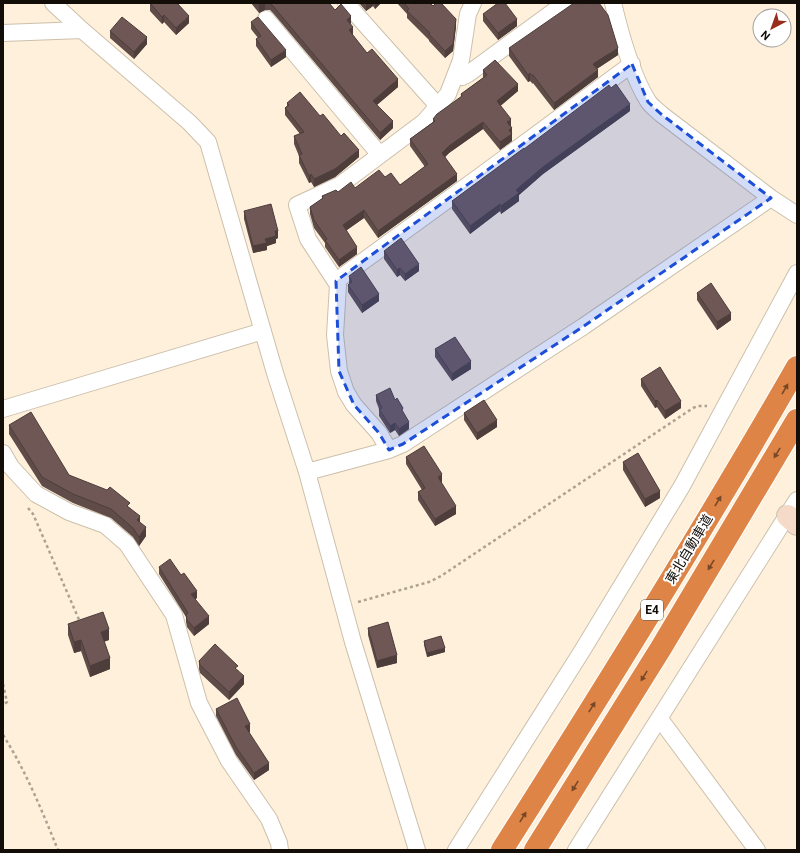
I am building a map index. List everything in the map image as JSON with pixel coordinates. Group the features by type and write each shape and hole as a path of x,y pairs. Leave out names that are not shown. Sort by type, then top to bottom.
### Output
{"highway":[{"name":"東北自動車道","path":"502,850 639,632 771,414 797,368"},
{"name":"東北自動車道","path":"535,850 661,648 797,420"}],"street":[{"path":"53,3 82,30 190,123 208,142 263,331 307,472 353,642 417,850"},
{"path":"346,3 438,106"},
{"path":"389,450 380,433 354,405 346,392 339,371 335,335 338,284 308,239 297,205 340,185 424,122 438,106 448,94 461,60 468,14 473,3"},
{"path":"455,76 462,77 468,74 565,3"},
{"path":"613,3 635,75 648,102 661,114 771,198 797,215"},
{"path":"266,19 380,155"},
{"path":"3,33 82,30"},
{"path":"336,281 632,64"},
{"path":"307,472 389,450 404,444 550,348 771,198"},
{"path":"456,850 586,644 682,486 797,273"},
{"path":"3,410 263,331"},
{"path":"3,453 11,467 36,494 69,512 105,525 127,544 174,615 199,703 229,761 269,819 279,843 280,850"},
{"path":"576,850 794,513"},
{"path":"660,719 757,850"}],"path":[{"path":"343,607 429,582 462,562 693,408 704,406 711,407 722,412"},
{"path":"23,502 33,514 83,626"},
{"path":"3,684 7,702 3,705"},
{"path":"3,735 16,756 58,850"}],"highlighted area":[{"path":"632,64 648,102 661,114 771,198 584,326 403,444 389,450 379,433 354,405 339,371 336,281"}],"building":[{"path":"150,3 177,3 189,16 176,28 164,15 162,17"},
{"path":"269,3 329,3 335,10 341,4 351,16 347,20 353,27 349,30 367,53 372,49 398,79 373,101 393,121 380,133"},
{"path":"404,3 430,3 433,6 436,3 441,3 456,19 453,44 445,51 429,34 430,33 407,11 409,9"},
{"path":"498,3 505,3 517,19 498,33 483,14"},
{"path":"574,3 599,3 608,15 618,48 593,64 598,70 554,103 533,75 530,73 528,75 509,48"},
{"path":"122,17 147,37 134,52 110,31"},
{"path":"258,17 286,50 271,60 256,39 261,36 251,22"},
{"path":"495,60 518,84 497,101 511,119 507,122 512,128 509,130 512,134 500,142 483,122 449,146 442,153 457,174 378,231 364,210 343,225 357,247 339,260 325,240 327,239 314,220 310,207 323,198 322,196 336,190 338,192 351,182 355,188 379,170 385,177 391,173 400,185 428,164 410,139 435,121 433,119 437,114 487,75 483,70"},
{"path":"616,84 630,104 543,167 516,190 519,193 501,206 500,204 470,226 452,201 609,85 611,88"},
{"path":"300,92 320,116 323,114 341,136 344,133 359,150 335,169 314,179 311,174 309,176 299,155 302,154 294,136 304,132 285,108 289,105 287,103"},
{"path":"271,204 278,231 275,231 276,236 265,239 267,243 253,246 244,211"},
{"path":"401,238 419,264 405,274 400,268 397,270 384,251"},
{"path":"361,267 379,294 362,305 348,285 352,282 349,276"},
{"path":"711,283 731,313 717,322 697,293"},
{"path":"455,337 471,361 452,374 435,349"},
{"path":"660,367 681,401 665,411 657,400 655,401 641,379"},
{"path":"390,388 395,400 397,398 403,408 402,410 409,422 399,429 395,423 390,426 379,409 382,408 376,395"},
{"path":"484,400 497,420 477,433 464,413"},
{"path":"31,412 69,475 107,490 110,487 130,503 127,506 140,516 137,520 146,527 139,537 133,528 111,509 73,494 42,477 9,425"},
{"path":"424,446 442,474 438,477 456,506 435,519 418,492 425,488 406,457"},
{"path":"638,453 660,491 645,499 623,462"},
{"path":"170,559 181,575 184,573 197,591 191,594 209,616 194,628 187,620 186,614 188,613 159,567"},
{"path":"103,612 109,629 101,632 110,658 90,666 81,640 74,642 68,624"},
{"path":"388,622 397,655 377,661 368,628"},
{"path":"441,636 445,648 427,653 424,641"},
{"path":"215,644 238,666 235,668 244,676 229,692 200,665 199,661"},
{"path":"237,698 250,724 245,726 269,763 254,773 236,747 216,709"}]}
